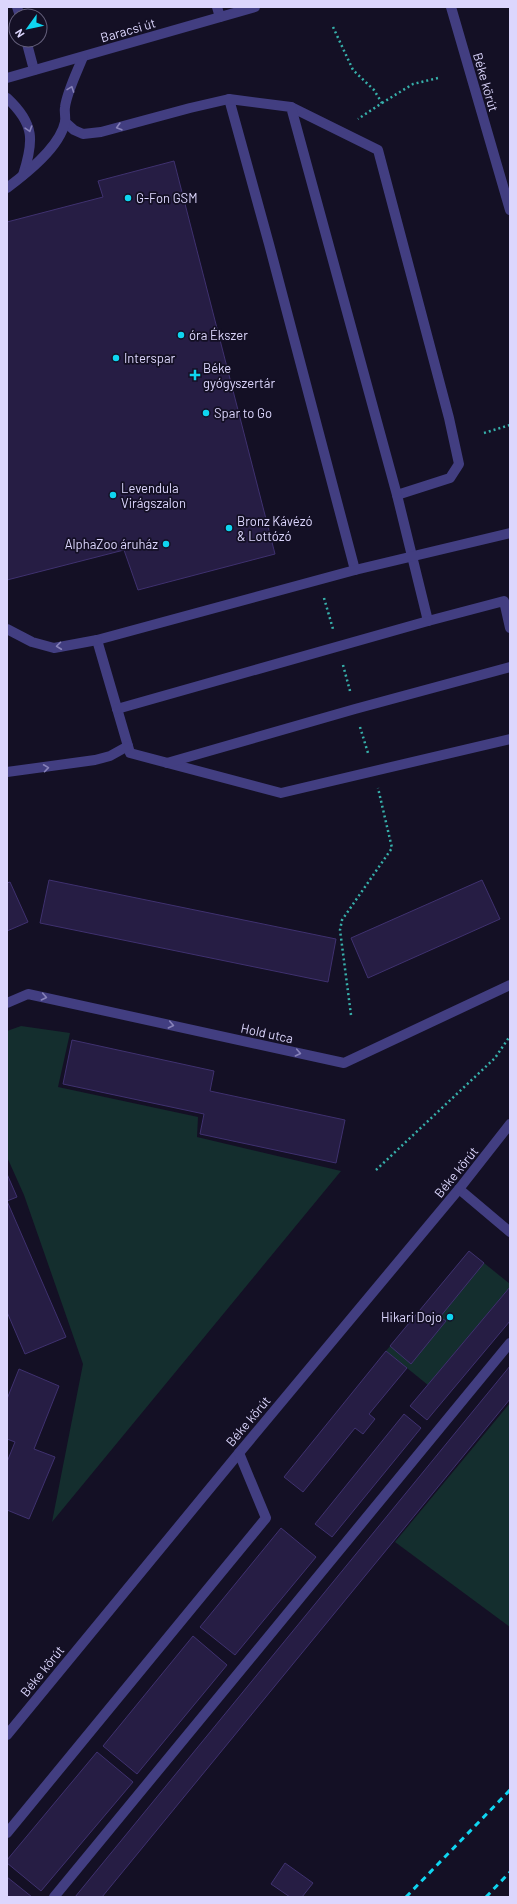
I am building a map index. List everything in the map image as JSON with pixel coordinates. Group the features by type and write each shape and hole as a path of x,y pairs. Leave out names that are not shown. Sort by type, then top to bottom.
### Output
{"street":[{"name":"Baracsi út","path":"7,78 83,57 218,12 255,7"},
{"name":"Béke körút","path":"451,7 510,210"},
{"path":"28,48 34,70"},
{"path":"7,188 22,177 46,154 58,139 66,122 65,106 83,57"},
{"path":"7,98 16,106 26,120 31,136 30,154 22,177"},
{"path":"66,122 74,130 83,134 102,132 229,99 291,107 378,150 449,418 459,464 450,478 397,495"},
{"path":"229,99 270,244 356,570"},
{"path":"291,107 397,495 410,556 428,621"},
{"path":"7,629 32,642 54,648 97,640 410,556 510,533"},
{"path":"117,709 504,601 510,628"},
{"path":"97,640 130,753 282,793 510,739"},
{"path":"167,763 355,709 510,667"},
{"path":"7,772 95,760 110,756 128,746"},
{"name":"Hold utca","path":"7,1003 28,994 344,1063 510,985"},
{"name":"Béke körút","path":"7,1735 459,1189 510,1124"},
{"path":"459,1189 510,1232"},
{"path":"54,1897 510,1343"},
{"path":"7,1833 266,1518 239,1453"}],"path":[{"path":"333,27 353,70 374,90 382,103"},
{"path":"357,120 413,84 438,78"},
{"path":"484,433 510,425"},
{"path":"319,580 373,771 392,848 342,920 340,930 351,1015"},
{"path":"376,1170 495,1058 510,1036"}],"green space":[{"path":"21,1026 70,1033 58,1087 198,1117 197,1137 341,1171 52,1522 83,1364 24,1195 7,1157 7,1031"},
{"name":"Hikari Dojo","path":"469,1251 510,1284 510,1287 428,1385 386,1351"},
{"path":"510,1403 510,1627 395,1542"}],"building":[{"name":"Interspar","path":"174,161 275,554 138,590 124,550 7,580 7,222 103,197 98,181"},
{"path":"49,880 336,939 328,982 40,923"},
{"path":"482,880 500,919 368,978 351,938"},
{"path":"10,882 28,922 7,931 7,883"},
{"path":"72,1040 214,1071 210,1091 345,1120 336,1163 200,1134 204,1114 63,1084"},
{"path":"7,1174 17,1197 7,1201"},
{"path":"7,1201 66,1337 25,1354 7,1312"},
{"path":"469,1251 484,1263 440,1317 446,1321 411,1364 390,1346"},
{"path":"510,1287 510,1321 427,1420 410,1406"},
{"path":"386,1351 407,1368 369,1414 375,1419 363,1434 355,1428 303,1492 284,1477"},
{"path":"510,1366 510,1399 102,1897 75,1897"},
{"path":"19,1369 59,1386 34,1449 55,1457 29,1519 7,1510 7,1462 15,1442 7,1439 7,1399"},
{"path":"404,1414 421,1428 332,1537 315,1524"},
{"path":"281,1528 316,1557 235,1655 200,1627"},
{"path":"193,1636 227,1665 137,1774 103,1746"},
{"path":"97,1752 133,1782 41,1891 7,1863 7,1860"},
{"path":"285,1863 313,1883 302,1897 290,1897 271,1884"},
{"path":"7,1877 32,1897 7,1897"}],"railway":[{"path":"406,1897 510,1790"},
{"path":"486,1897 510,1872"}],"place":[{"name":"G-Fon GSM","path":"128,198"},
{"name":"óra Ékszer","path":"181,335"},
{"name":"Interspar","path":"116,358"},
{"name":"Béke gyógyszertár","path":"195,375"},
{"name":"Spar to Go","path":"206,413"},
{"name":"Levendula Virágszalon","path":"113,495"},
{"name":"Bronz Kávézó & Lottózó","path":"229,528"},
{"name":"AlphaZoo áruház","path":"166,544"},
{"name":"Hikari Dojo","path":"450,1317"}]}
